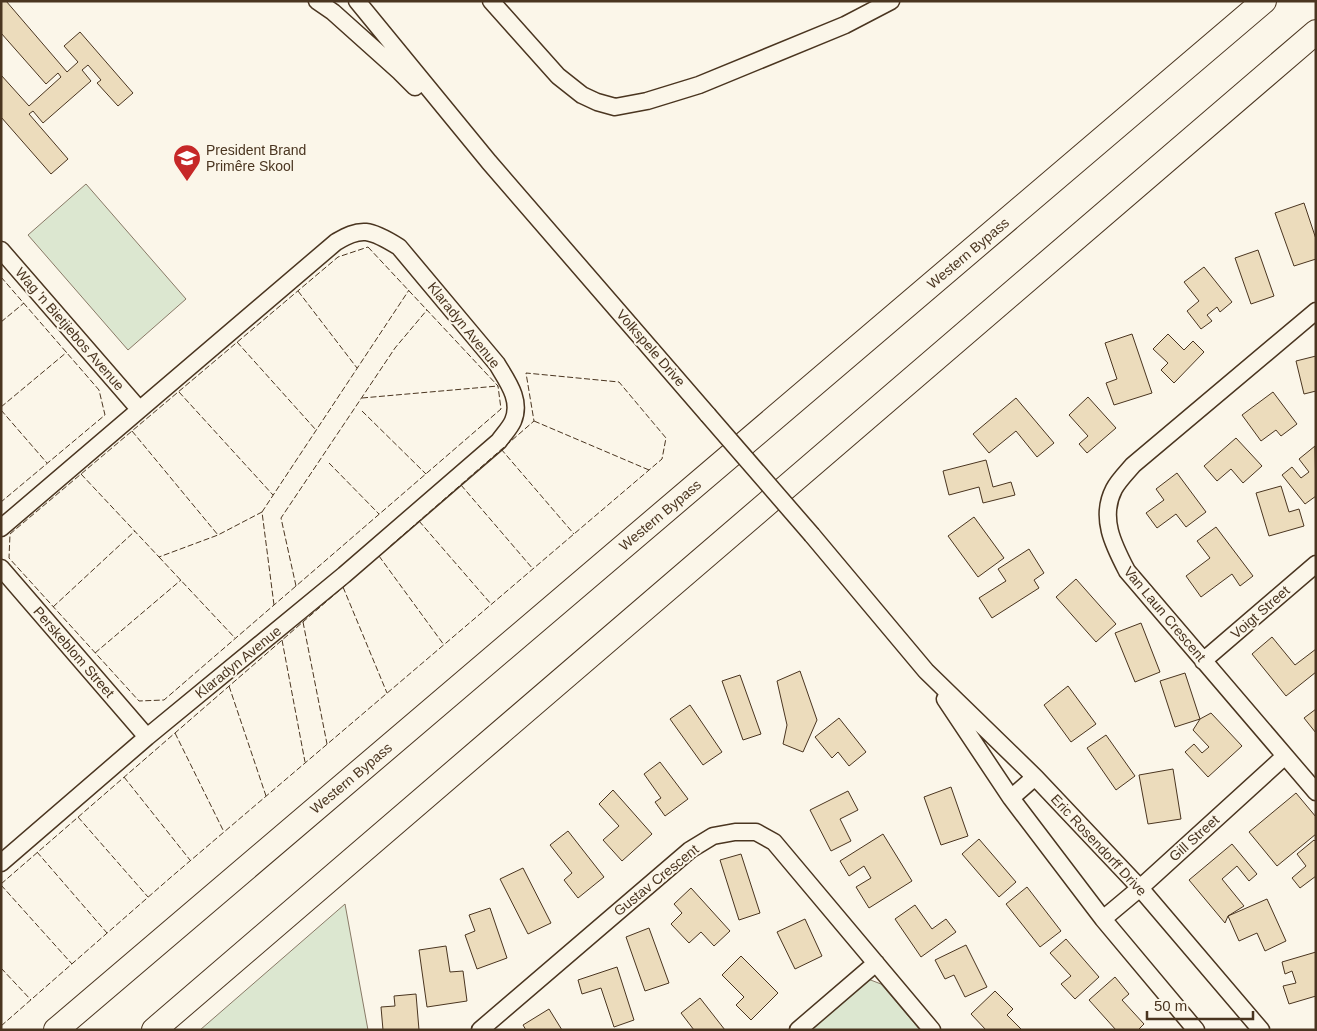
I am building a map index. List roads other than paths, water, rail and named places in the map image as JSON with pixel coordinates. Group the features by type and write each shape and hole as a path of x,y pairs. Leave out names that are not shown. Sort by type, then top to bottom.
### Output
{"highway":[{"name":"Western Bypass","path":"56,1030 1264,1"},
{"path":"154,1030 1316,32"}],"street":[{"name":"Volkspele Drive","path":"317,1 337,7 489,162"},
{"name":"Volkspele Drive","path":"357,1 489,162 812,535"},
{"path":"491,1 558,76 582,95 614,107 699,85 845,25 891,1"},
{"name":"Klaradyn Avenue","path":"1,528 336,242 352,234 367,232 399,247 498,364 510,386 516,405 513,421 499,441 344,575 147,737 1,863"},
{"name":"Wag 'n Bietjiebos Avenue","path":"1,250 139,409"},
{"name":"Van Laun Crescent","path":"1316,311 1133,465 1114,488 1108,504 1108,523 1113,545 1127,571 1316,792"},
{"name":"Eric Rosendorff Drive","path":"812,535 926,671 1035,777 1140,888 1260,1030"},
{"name":"Voigt Street","path":"1203,661 1316,564"},
{"name":"Perskeblom Street","path":"1,568 147,737"},
{"name":"Eric Rosendorff Drive","path":"926,671 1011,798 1103,919 1196,1030"},
{"name":"Gill Street","path":"1103,919 1140,888 1285,756"},
{"path":"1011,798 1035,777"},
{"name":"Gustav Crescent","path":"480,1030 690,850 713,836 735,832 756,832 774,842 932,1030"},
{"path":"798,1030 876,963"}],"place":[{"name":"President Brand Primêre Skool","path":"187,182"}]}
